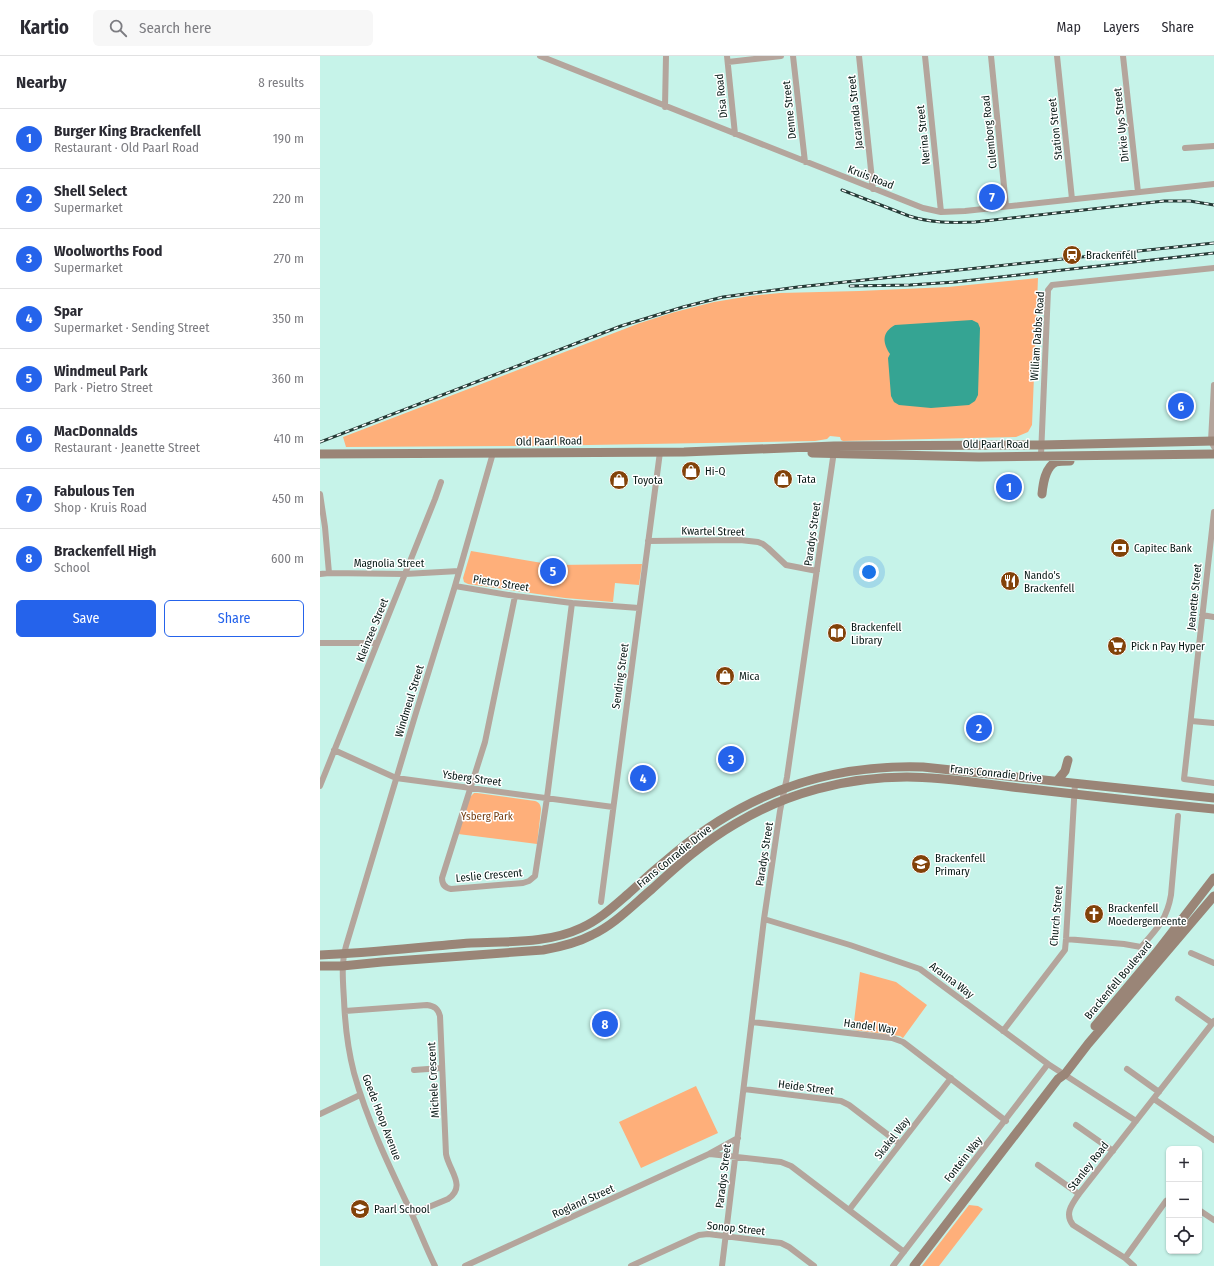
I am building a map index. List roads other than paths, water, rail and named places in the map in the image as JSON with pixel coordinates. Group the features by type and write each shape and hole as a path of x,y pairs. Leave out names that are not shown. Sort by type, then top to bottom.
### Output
{"street":[{"name":"Kruis Road","path":"540,56 873,189 923,208 941,212 1214,184"},
{"path":"665,107 666,56"},
{"path":"727,59 781,56"},
{"name":"Denne Street","path":"793,56 805,162"},
{"name":"Jacaranda Street","path":"859,56 873,189"},
{"name":"Nerina Street","path":"925,56 941,212"},
{"name":"Culemborg Road","path":"991,56 1006,206"},
{"name":"Station Street","path":"1057,56 1072,199"},
{"name":"Dirkie Uys Street","path":"1123,56 1138,192"},
{"name":"Disa Road","path":"727,59 736,134"},
{"path":"1185,148 1214,146"},
{"name":"William Dabbs Road","path":"1041,455 1047,296 1049,288 1052,285 1214,268"},
{"path":"1213,443 1214,385"},
{"name":"Old Paarl Road","path":"320,454 660,452 779,449 794,452 1041,445 1213,443"},
{"name":"Old Paarl Road","path":"834,450 979,456 1214,454"},
{"name":"Paradys Street","path":"722,1266 764,919 785,788 834,450"},
{"name":"Sending Street","path":"601,902 660,452"},
{"name":"Windmeul Street","path":"342,966 344,953 455,586 493,453"},
{"path":"1042,494 1046,474 1052,465 1057,462 1091,459 1108,454"},
{"name":"Kleinzee Street","path":"320,786 441,482"},
{"path":"320,494 325,527 329,573"},
{"name":"Jeanette Street","path":"1214,513 1184,780 1214,783"},
{"name":"Kwartel Street","path":"648,542 740,540 758,542 764,544 786,565 817,571"},
{"name":"Magnolia Street","path":"320,574 405,574 459,571"},
{"name":"Pietro Street","path":"455,586 515,596 572,603 640,608"},
{"name":"Leslie Crescent","path":"515,596 485,742 469,788 442,878 443,884 447,888 451,889 523,883 533,879 536,872 572,603"},
{"path":"1202,616 1214,616"},
{"path":"320,642 378,643"},
{"path":"1191,721 1214,724"},
{"name":"Ysberg Street","path":"334,750 396,778 613,807"},
{"path":"1058,781 1065,771 1068,760"},
{"name":"Frans Conradie Drive","path":"320,955 525,940 551,937 579,929 614,907 676,852 714,824 762,798 785,788 835,773 858,769 902,766 942,768 1214,798"},
{"name":"Frans Conradie Drive","path":"320,966 342,966 543,950 578,941 592,935 616,920 672,870 716,836 749,816 783,800 847,782 888,778 935,778 1214,809"},
{"name":"Church Street","path":"1003,1031 1065,950 1075,782"},
{"path":"1066,939 1141,947 1160,924 1169,908 1178,816"},
{"name":"Brackenfell Boulevard","path":"1061,1075 1084,1040 1156,953 1214,878"},
{"name":"Brackenfell Boulevard","path":"914,1266 1061,1075 1214,896"},
{"name":"Arauna Way","path":"764,919 850,944 916,966 1061,1075"},
{"path":"1192,953 1214,963"},
{"name":"Goede Hoop Avenue","path":"342,966 345,1011 353,1071 360,1095 373,1128 435,1266"},
{"path":"1178,999 1213,1022"},
{"name":"Michele Crescent","path":"345,1011 427,1005 433,1006 438,1011 440,1016 446,1154 449,1165 458,1184 458,1188 448,1199 412,1214"},
{"name":"Handel Way","path":"752,1022 892,1038 898,1040 907,1044 1006,1121"},
{"name":"Stanley Road","path":"1125,1258 1075,1227 1070,1221 1070,1207 1213,1022"},
{"name":"Fontein Way","path":"893,1266 1006,1121 1048,1064"},
{"path":"414,1070 442,1068"},
{"path":"1127,1069 1159,1092"},
{"path":"1061,1075 1136,1121"},
{"name":"Skakel Way","path":"849,1210 951,1078"},
{"name":"Heide Street","path":"744,1089 836,1100 845,1103 900,1144"},
{"path":"320,1114 360,1095"},
{"path":"1154,1099 1214,1140"},
{"path":"1076,1125 1113,1151"},
{"name":"Rogland Street","path":"465,1266 709,1154 738,1138"},
{"path":"709,1154 785,1164 797,1170 904,1252"},
{"path":"1038,1165 1079,1194"},
{"path":"1134,1266 1125,1258 1166,1201"},
{"path":"1202,1212 1214,1220"},
{"name":"Sonop Street","path":"631,1266 699,1235 708,1234 781,1243 789,1247 814,1266"}],"railway":[{"path":"842,190 909,216 925,220 950,222 975,222 1164,201 1190,201 1214,205"},
{"path":"320,442 621,326 683,307 723,297 798,287 1214,243"},
{"path":"850,286 910,285 955,282 1214,253"}],"place":[{"name":"Fabulous Ten","path":"992,197"},
{"name":"Brackenfell","path":"1072,255"},
{"name":"MacDonnalds","path":"1181,406"},
{"name":"Hi-Q","path":"691,471"},
{"name":"Tata","path":"783,479"},
{"name":"Toyota","path":"619,480"},
{"name":"Burger King Brackenfell","path":"1009,487"},
{"name":"Capitec Bank","path":"1120,548"},
{"name":"Windmeul Park","path":"553,571"},
{"name":"Nando's Brackenfell","path":"1010,581"},
{"name":"Brackenfell Library","path":"837,633"},
{"name":"Pick n Pay Hyper","path":"1117,646"},
{"name":"Mica","path":"725,676"},
{"name":"Shell Select","path":"979,728"},
{"name":"Woolworths Food","path":"731,759"},
{"name":"Spar","path":"643,778"},
{"name":"Brackenfell Primary","path":"921,864"},
{"name":"Brackenfell Moedergemeente","path":"1094,914"},
{"name":"Brackenfell High","path":"605,1024"},
{"name":"Paarl School","path":"360,1209"}],"park label":[{"name":"Ysberg Park","path":"487,816"}]}
